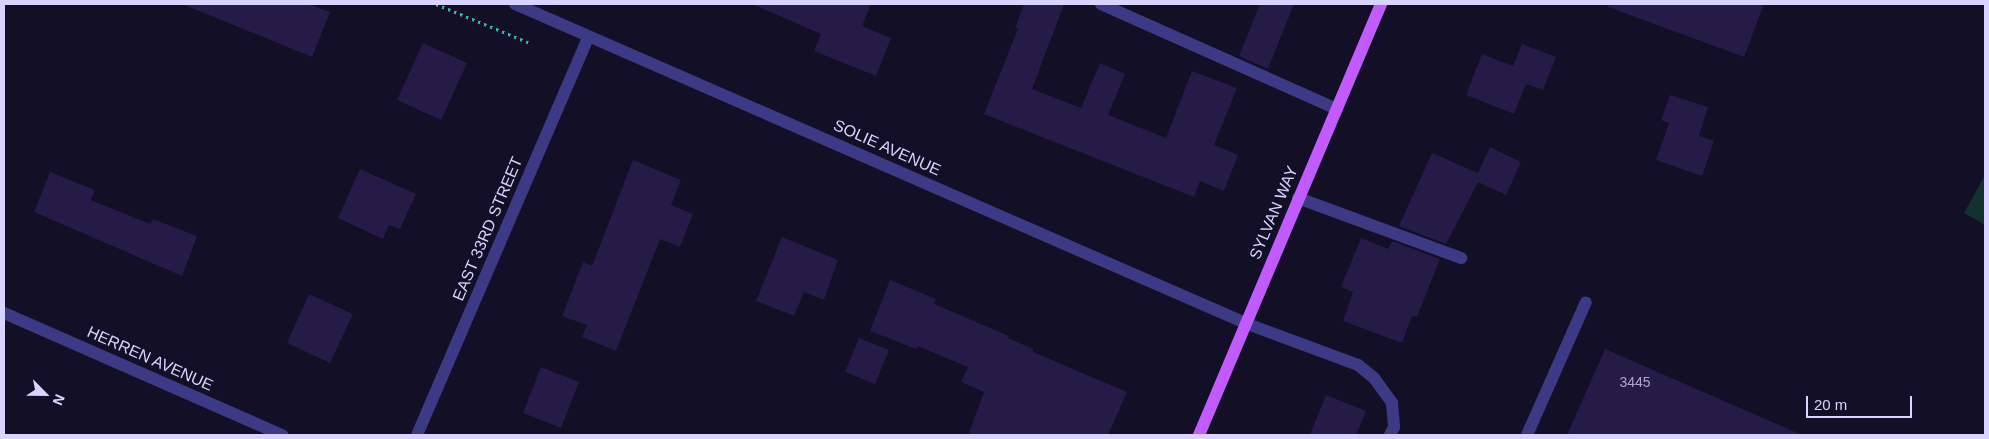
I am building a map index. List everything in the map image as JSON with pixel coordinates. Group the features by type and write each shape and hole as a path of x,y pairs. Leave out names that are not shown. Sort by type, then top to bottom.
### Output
{"main road":[{"name":"SYLVAN WAY","path":"1199,435 1381,4"}],"street":[{"name":"SOLIE AVENUE","path":"515,4 1245,323 1358,365 1374,378 1392,403 1394,426 1390,435"},
{"path":"1101,4 1336,108"},
{"name":"EAST 33RD STREET","path":"416,435 589,36"},
{"path":"1298,198 1461,258"},
{"path":"1528,435 1586,302"},
{"name":"HERREN AVENUE","path":"4,313 282,435"}],"path":[{"path":"436,4 530,43"}],"green space":[{"path":"1985,175 1985,225 1964,213"}],"building":[{"path":"182,4 308,4 330,12 312,57"},
{"path":"752,4 871,4 862,26 891,38 876,76 814,51 821,34"},
{"path":"1024,4 1064,4 1032,89 1081,108 1100,63 1125,74 1108,115 1166,138 1192,71 1237,88 1214,145 1238,155 1224,191 1200,181 1194,197 984,114 1018,29 1015,28"},
{"path":"1260,4 1294,4 1268,69 1239,56"},
{"path":"1608,4 1764,4 1744,57 1608,7"},
{"path":"423,43 467,63 441,120 397,100"},
{"path":"1522,44 1556,57 1543,90 1526,84 1514,114 1466,95 1482,54 1513,66"},
{"path":"1670,95 1708,107 1699,136 1714,141 1702,176 1656,160 1669,123 1661,120"},
{"path":"1490,147 1521,162 1506,195 1478,182 1446,244 1399,226 1432,153 1478,173"},
{"path":"633,160 681,180 671,205 693,214 680,247 660,239 616,351 582,337 587,325 562,316 583,262 592,266"},
{"path":"360,169 416,194 400,229 389,225 383,239 338,218"},
{"path":"50,172 95,190 91,200 150,224 153,219 197,236 182,276 34,212"},
{"path":"782,237 838,260 824,300 804,292 794,316 756,301"},
{"path":"1361,238 1388,249 1392,241 1440,259 1417,317 1412,316 1402,343 1343,321 1353,292 1341,287"},
{"path":"890,280 936,299 934,304 1009,336 1008,338 1033,349 1033,352 1127,392 1108,435 968,435 984,392 961,382 968,367 918,346 916,349 870,331"},
{"path":"309,294 353,314 330,363 287,343"},
{"path":"859,338 889,350 875,384 845,372"},
{"path":"1605,349 1802,435 1567,435"},
{"path":"541,367 579,382 561,428 523,413"},
{"path":"1326,395 1366,411 1356,435 1310,435"}]}
